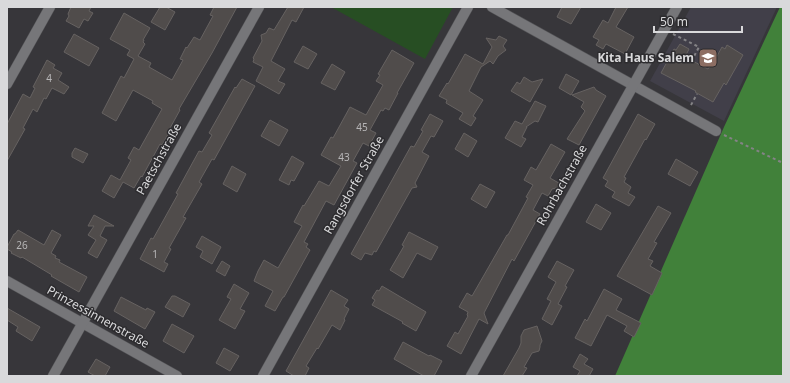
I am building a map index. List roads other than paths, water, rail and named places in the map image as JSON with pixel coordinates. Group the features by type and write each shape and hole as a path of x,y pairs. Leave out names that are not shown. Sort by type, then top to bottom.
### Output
{"street":[{"path":"7,84 50,7"},
{"name":"Paetschstraße","path":"53,376 259,7"},
{"name":"Rangsdorfer Straße","path":"263,376 468,7"},
{"path":"492,7 716,131"},
{"name":"Rohrbachstraße","path":"471,376 677,7"},
{"name":"Prinzessinnenstraße","path":"7,282 177,376"}],"place":[{"name":"Kita Haus Salem","path":"708,58"}]}
